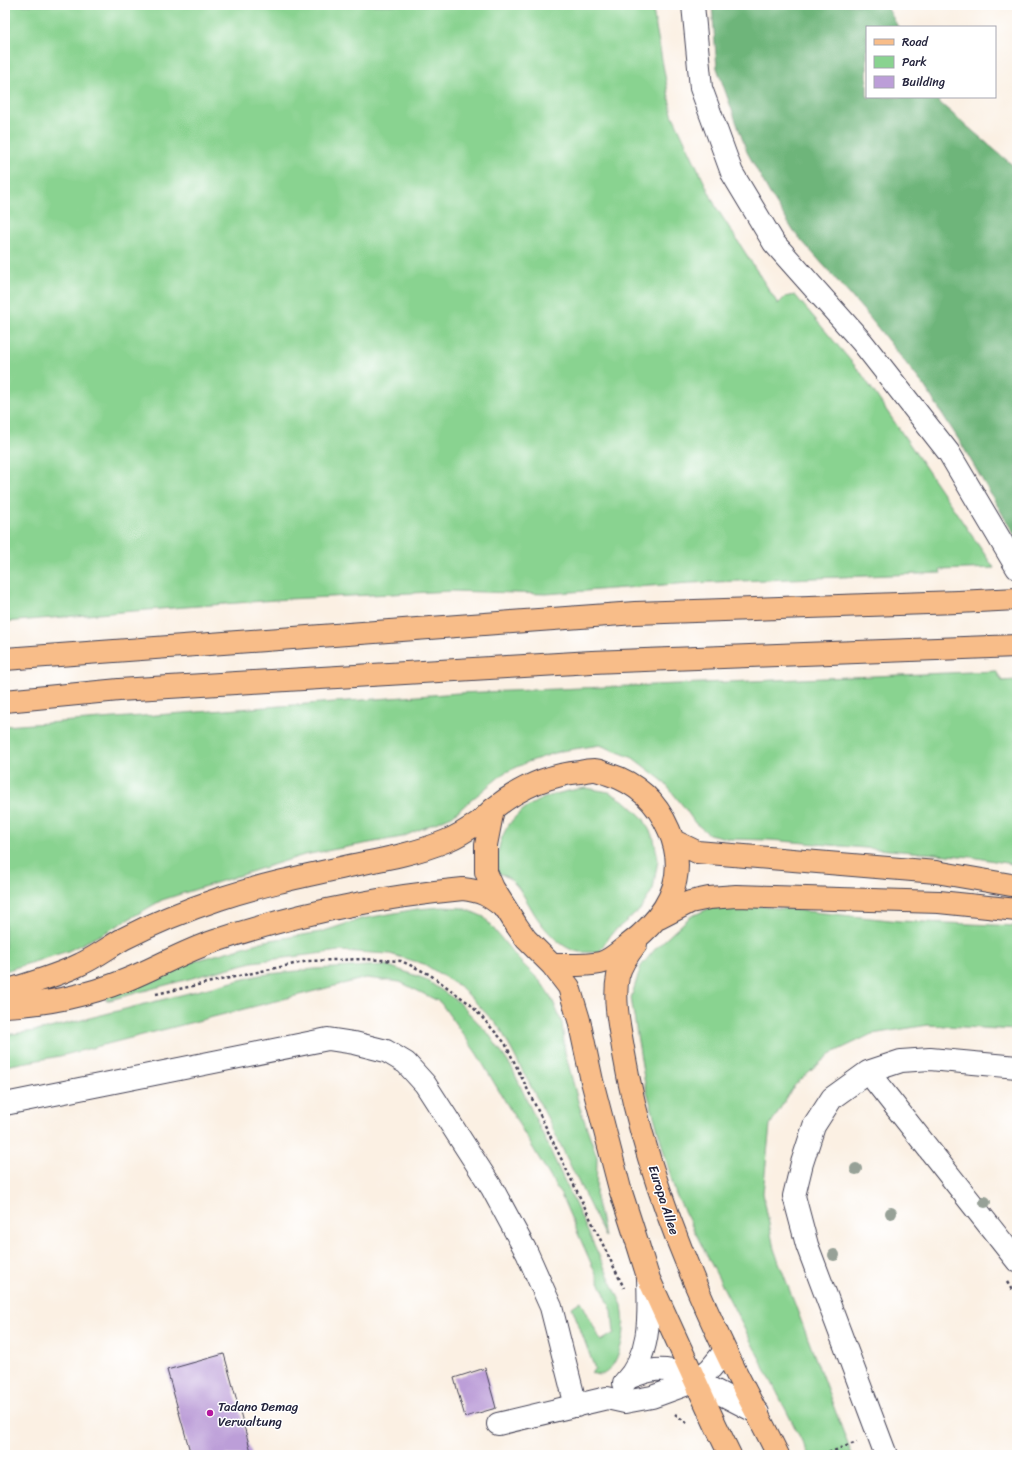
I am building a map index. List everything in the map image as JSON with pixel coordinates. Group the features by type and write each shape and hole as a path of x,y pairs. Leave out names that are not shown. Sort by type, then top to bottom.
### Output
{"main road":[{"path":"5,659 635,613 1017,599"},
{"path":"5,701 119,690 584,662 1017,646"},
{"path":"5,992 58,974 80,964 167,917 201,905 274,882 398,856 447,841 480,821 516,792 540,780 562,773 595,770 622,778 645,794 663,815 674,841 677,860 676,874 672,891 659,918 644,934 619,952 602,962 576,965 552,964"},
{"path":"494,809 486,844 486,872 493,888 526,939 552,964 569,987 627,1214 648,1277 730,1455"},
{"path":"674,841 697,852 936,872 1017,886"},
{"path":"5,1006 57,1001 83,995 128,979 181,954 214,941 271,924 357,904 464,889 476,890 490,897 508,911"},
{"path":"659,918 690,902 709,898 736,896 939,902 1017,910"},
{"name":"Europa Allee","path":"644,934 631,950 618,976 617,1007 627,1073 659,1189 679,1245 725,1351 758,1413 778,1455"}],"street":[{"path":"693,5 701,88 732,173 774,243 862,342 949,453 1017,568"},
{"path":"5,1104 328,1039 354,1043 386,1051 406,1063 425,1084 496,1194 527,1253 551,1307 576,1406"},
{"path":"886,1455 807,1245 794,1196 814,1126 832,1098 868,1072 901,1061 930,1059 1017,1067"},
{"path":"868,1072 1017,1261"},
{"path":"607,1398 628,1378 639,1362 647,1335 649,1318 648,1277"},
{"path":"498,1424 607,1398 625,1402 652,1397 696,1381 711,1368 725,1351"},
{"path":"628,1378 661,1369 671,1370 684,1374 758,1413"}],"path":[{"path":"671,1413 677,1415 689,1425"},
{"path":"823,1455 839,1449"}],"green space":[{"path":"5,5 652,5 672,114 716,207 778,304 785,297 795,295 861,373 994,568 940,570 941,573 689,583 546,594 452,591 288,599 5,622"},
{"path":"712,5 886,5 897,26 866,26 866,98 938,98 940,103 1017,169 1017,539 959,440 925,387 866,313 794,232 769,192 747,152 717,68"},
{"path":"996,671 1002,681 1017,680 1017,865 972,857 770,840 731,839 709,834 695,823 663,781 633,758 600,745 561,751 528,762 504,773 452,816 402,837 304,855 162,900 108,931 68,951 5,971 5,726 459,693"},
{"path":"586,788 609,792 626,802 643,818 654,839 658,860 653,889 640,910 613,932 599,952 577,952 562,944 544,927 514,882 498,873 498,852 502,837 519,813 530,805 543,799 571,790"},
{"path":"758,906 899,921 1017,926 1017,1030 928,1025 872,1034 830,1054 794,1086 770,1125 763,1193 774,1249 852,1455 809,1455 676,1195 645,1084 631,998 641,966 656,948 690,917 710,908"},
{"path":"442,907 463,908 484,917 518,959 541,982 552,999 562,1023 565,1052 579,1105 597,1157 596,1198 605,1237 548,1119 500,1028 462,988 424,964 390,954 339,951 252,962 106,1001 107,994 191,962 265,941 321,932 361,919 417,909"},
{"path":"386,965 425,979 457,1001 488,1033 512,1068 622,1305 624,1330 621,1345 615,1362 610,1369 604,1373 598,1375 591,1372 595,1369 572,1307 581,1301 601,1341 614,1333 612,1311 561,1195 477,1054 440,1002 400,982 366,978 60,1056 5,1066 5,1035 42,1030 260,975 315,969"}],"building":[{"name":"Tadano Demag Verwaltung","path":"224,1354 252,1455 191,1455 167,1370"},
{"path":"485,1368 496,1408 465,1417 454,1378"}],"place":[{"name":"Tadano Demag Verwaltung","path":"210,1413"}]}
